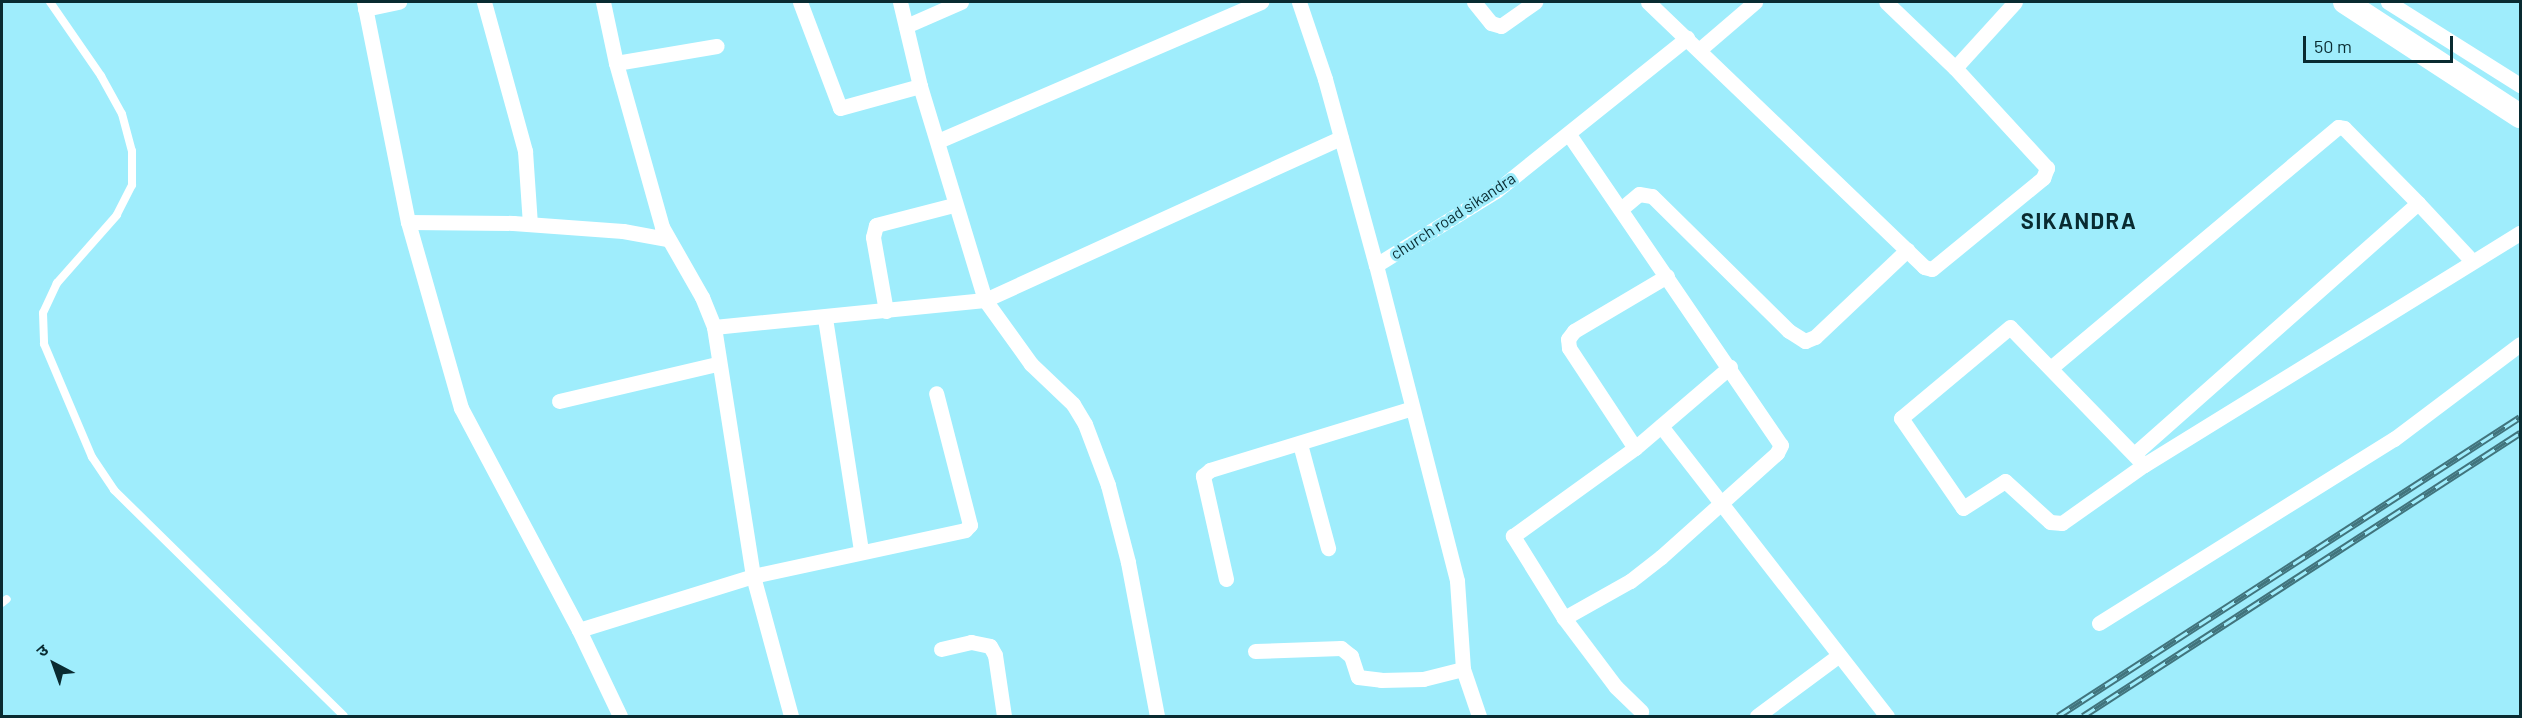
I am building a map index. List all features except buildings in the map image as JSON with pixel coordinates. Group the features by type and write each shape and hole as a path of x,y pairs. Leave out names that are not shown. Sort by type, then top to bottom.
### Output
{"main road":[{"path":"2345,2 2520,116"}],"street":[{"path":"399,2 365,5 408,222 461,408 579,630 620,717"},
{"path":"484,2 525,151 530,224"},
{"path":"603,2 616,63 667,239 702,297 714,327 717,364 753,576 791,717"},
{"path":"800,2 840,108 920,86"},
{"path":"900,2 920,86 938,141 954,205 985,300 1019,349 1073,404 1084,424 1108,485 1128,562 1157,717"},
{"path":"906,26 961,2"},
{"path":"938,141 1261,2"},
{"name":"church road sikandra","path":"1299,2 1341,138 1376,265 1496,191 1570,136 1687,38"},
{"path":"1474,2 1491,23 1501,26 1535,2"},
{"path":"1648,2 1924,267 1937,268 2046,174 2045,163 1955,68 1886,2"},
{"path":"1699,50 1755,2"},
{"path":"1955,68 2015,2"},
{"path":"2388,2 2520,85"},
{"path":"616,63 717,46"},
{"path":"2053,366 2338,127 2344,128 2472,261"},
{"path":"1564,618 1630,581 1720,505 1781,445 1730,367 1570,136"},
{"path":"714,327 825,318 985,300 1341,138"},
{"path":"1621,209 1639,194 1652,196 1789,331 1805,341 1815,337 1906,250"},
{"path":"2139,459 2053,366 2013,328 2007,327 1904,413 1903,423 1960,506 1970,507 2005,480 2049,522 2062,523 2139,459 2418,203"},
{"path":"885,311 873,237 876,225 954,205"},
{"path":"408,222 530,224 623,231 667,239"},
{"path":"2139,459 2520,233"},
{"path":"1376,265 1410,409 1457,581 1463,669 1479,717"},
{"path":"1635,448 1569,348 1568,339 1574,331 1667,276"},
{"path":"825,318 861,551"},
{"path":"2099,622 2394,439 2520,344"},
{"path":"559,401 717,364"},
{"path":"1641,711 1616,687 1564,618 1513,536 1635,448 1730,367"},
{"path":"579,630 753,576 965,530 970,525 936,393"},
{"path":"1226,579 1203,476 1210,470 1410,409"},
{"path":"1660,426 1887,717"},
{"path":"1300,444 1328,548"},
{"path":"941,649 971,642 990,646 994,655 1004,717"},
{"path":"1255,651 1341,648 1351,656 1358,676 1381,680 1423,679 1463,669"},
{"path":"1757,717 1839,655"}],"lane":[{"path":"50,2 101,76 122,114 132,151 132,184 117,215 57,283 43,313 44,344 92,457 114,490 344,717"}],"railway":[{"path":"2058,716 2520,417"},
{"path":"2083,716 2520,433"}],"district":[{"name":"SIKANDRA","path":"2079,221"}]}
